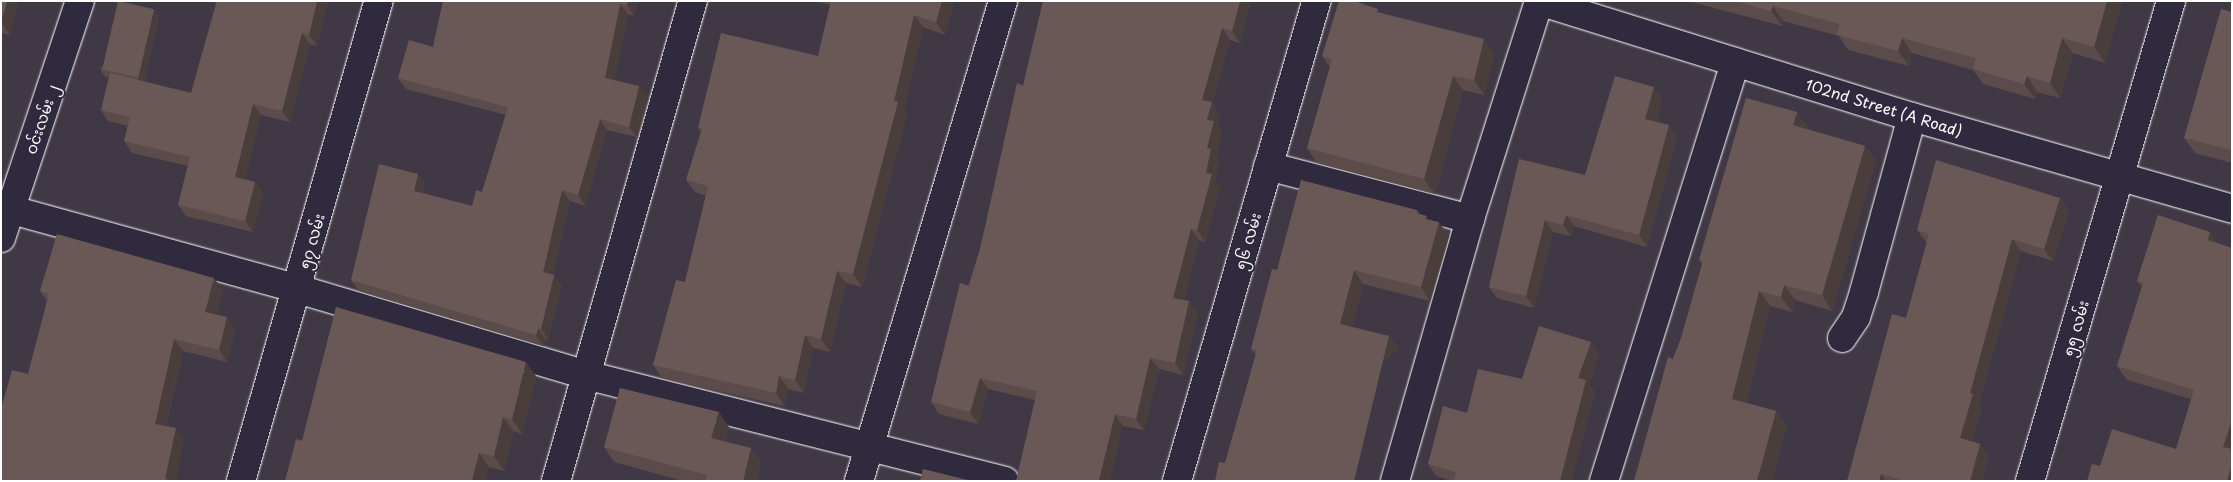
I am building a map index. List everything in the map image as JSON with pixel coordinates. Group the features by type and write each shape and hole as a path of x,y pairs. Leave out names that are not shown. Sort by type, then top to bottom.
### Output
{"street":[{"name":"ဝင်းလမ်း ၂","path":"1,238 5,209 80,1"},
{"name":"၅၇ လမ်း","path":"241,481 298,289 379,1"},
{"path":"556,481 693,1"},
{"path":"859,481 1003,1"},
{"name":"၅၆ လမ်း","path":"1177,481 1316,1"},
{"path":"1395,481 1470,220 1539,1"},
{"name":"102nd Street (A Road)","path":"1539,1 1912,117 2232,209"},
{"name":"၅၅ လမ်း","path":"2030,481 2171,1"},
{"path":"1604,481 1736,62"},
{"path":"1842,338 1856,317 1862,300 1912,117"},
{"path":"1268,166 1470,220"},
{"path":"5,209 298,289 586,375 1005,481"}],"building":[{"path":"1,1 7,1 1,21"},
{"path":"118,1 154,9 138,78 102,69"},
{"path":"217,1 317,1 309,35 302,33 282,111 253,104 235,177 255,182 245,221 178,205 190,157 124,141 130,117 101,110 110,73 191,93"},
{"path":"443,1 628,1 627,5 620,4 605,78 639,86 629,127 600,119 578,195 562,190 543,272 554,275 541,329 538,328 536,335 351,280 379,164 418,174 414,191 472,206 476,190 482,192 508,107 398,78 409,40 433,47"},
{"path":"831,1 942,1 936,22 914,15 894,101 898,102 853,274 837,271 821,339 805,335 795,380 779,376 776,393 653,365 676,280 685,282 708,186 686,180 702,129 698,128 721,33 818,56"},
{"path":"1043,1 1240,1 1232,31 1222,28 1202,100 1212,102 1207,120 1214,121 1207,148 1211,149 1206,173 1212,174 1197,230 1191,229 1173,298 1189,301 1175,363 1150,358 1136,419 1115,414 1099,481 1016,481 1037,391 980,378 970,412 931,402 960,283 969,286 980,249 1017,83 1023,86"},
{"path":"1339,1 1354,1 1378,9 1377,12 1484,39 1474,80 1453,76 1424,179 1307,148 1332,59 1322,56"},
{"path":"1735,1 2107,1 2094,47 2062,38 2050,83 2027,76 2024,84 1973,69 1976,58 1902,38 1898,51 1837,35 1840,24 1773,6 1771,11"},
{"path":"2221,9 2232,12 2232,150 2184,138"},
{"path":"1615,76 1654,87 1645,119 1669,125 1639,235 1566,215 1563,225 1545,220 1526,296 1489,287 1519,159 1585,175"},
{"path":"1746,98 1797,112 1793,125 1865,146 1822,295 1784,285 1781,297 1759,291 1732,399 1776,411 1757,481 1634,481 1668,357 1673,359 1681,338 1703,261 1699,260"},
{"path":"1936,160 2060,198 2044,249 2012,239 1970,393 1973,394 1960,438 1980,444 1970,481 1905,481 1881,474 1879,481 1847,481 1892,314 1906,318 1929,234 1917,230"},
{"path":"1301,180 1417,210 1416,213 1427,216 1426,219 1439,222 1421,287 1354,270 1340,324 1389,336 1354,481 1215,481 1219,462 1225,463 1257,350 1251,349 1272,269 1277,270"},
{"path":"2158,215 2210,232 2208,240 2232,248 2232,420 2223,447 2232,449 2232,464 2227,481 2087,481 2092,464 2100,466 2112,429 2176,449 2194,390 2117,366 2143,283 2137,281"},
{"path":"57,234 214,278 205,312 227,317 219,350 174,339 155,424 176,428 165,479 172,481 1,481 1,409 12,370 28,374 49,294 40,291"},
{"path":"336,307 526,362 512,419 503,417 494,456 479,453 472,481 285,481 296,439 302,441"},
{"path":"1539,326 1591,342 1578,378 1586,380 1560,481 1454,481 1456,472 1428,464 1443,406 1467,413 1478,369 1522,379"},
{"path":"620,388 719,412 711,438 751,448 743,481 706,481 707,475 604,447"},
{"path":"923,469 972,481 920,481"}]}
